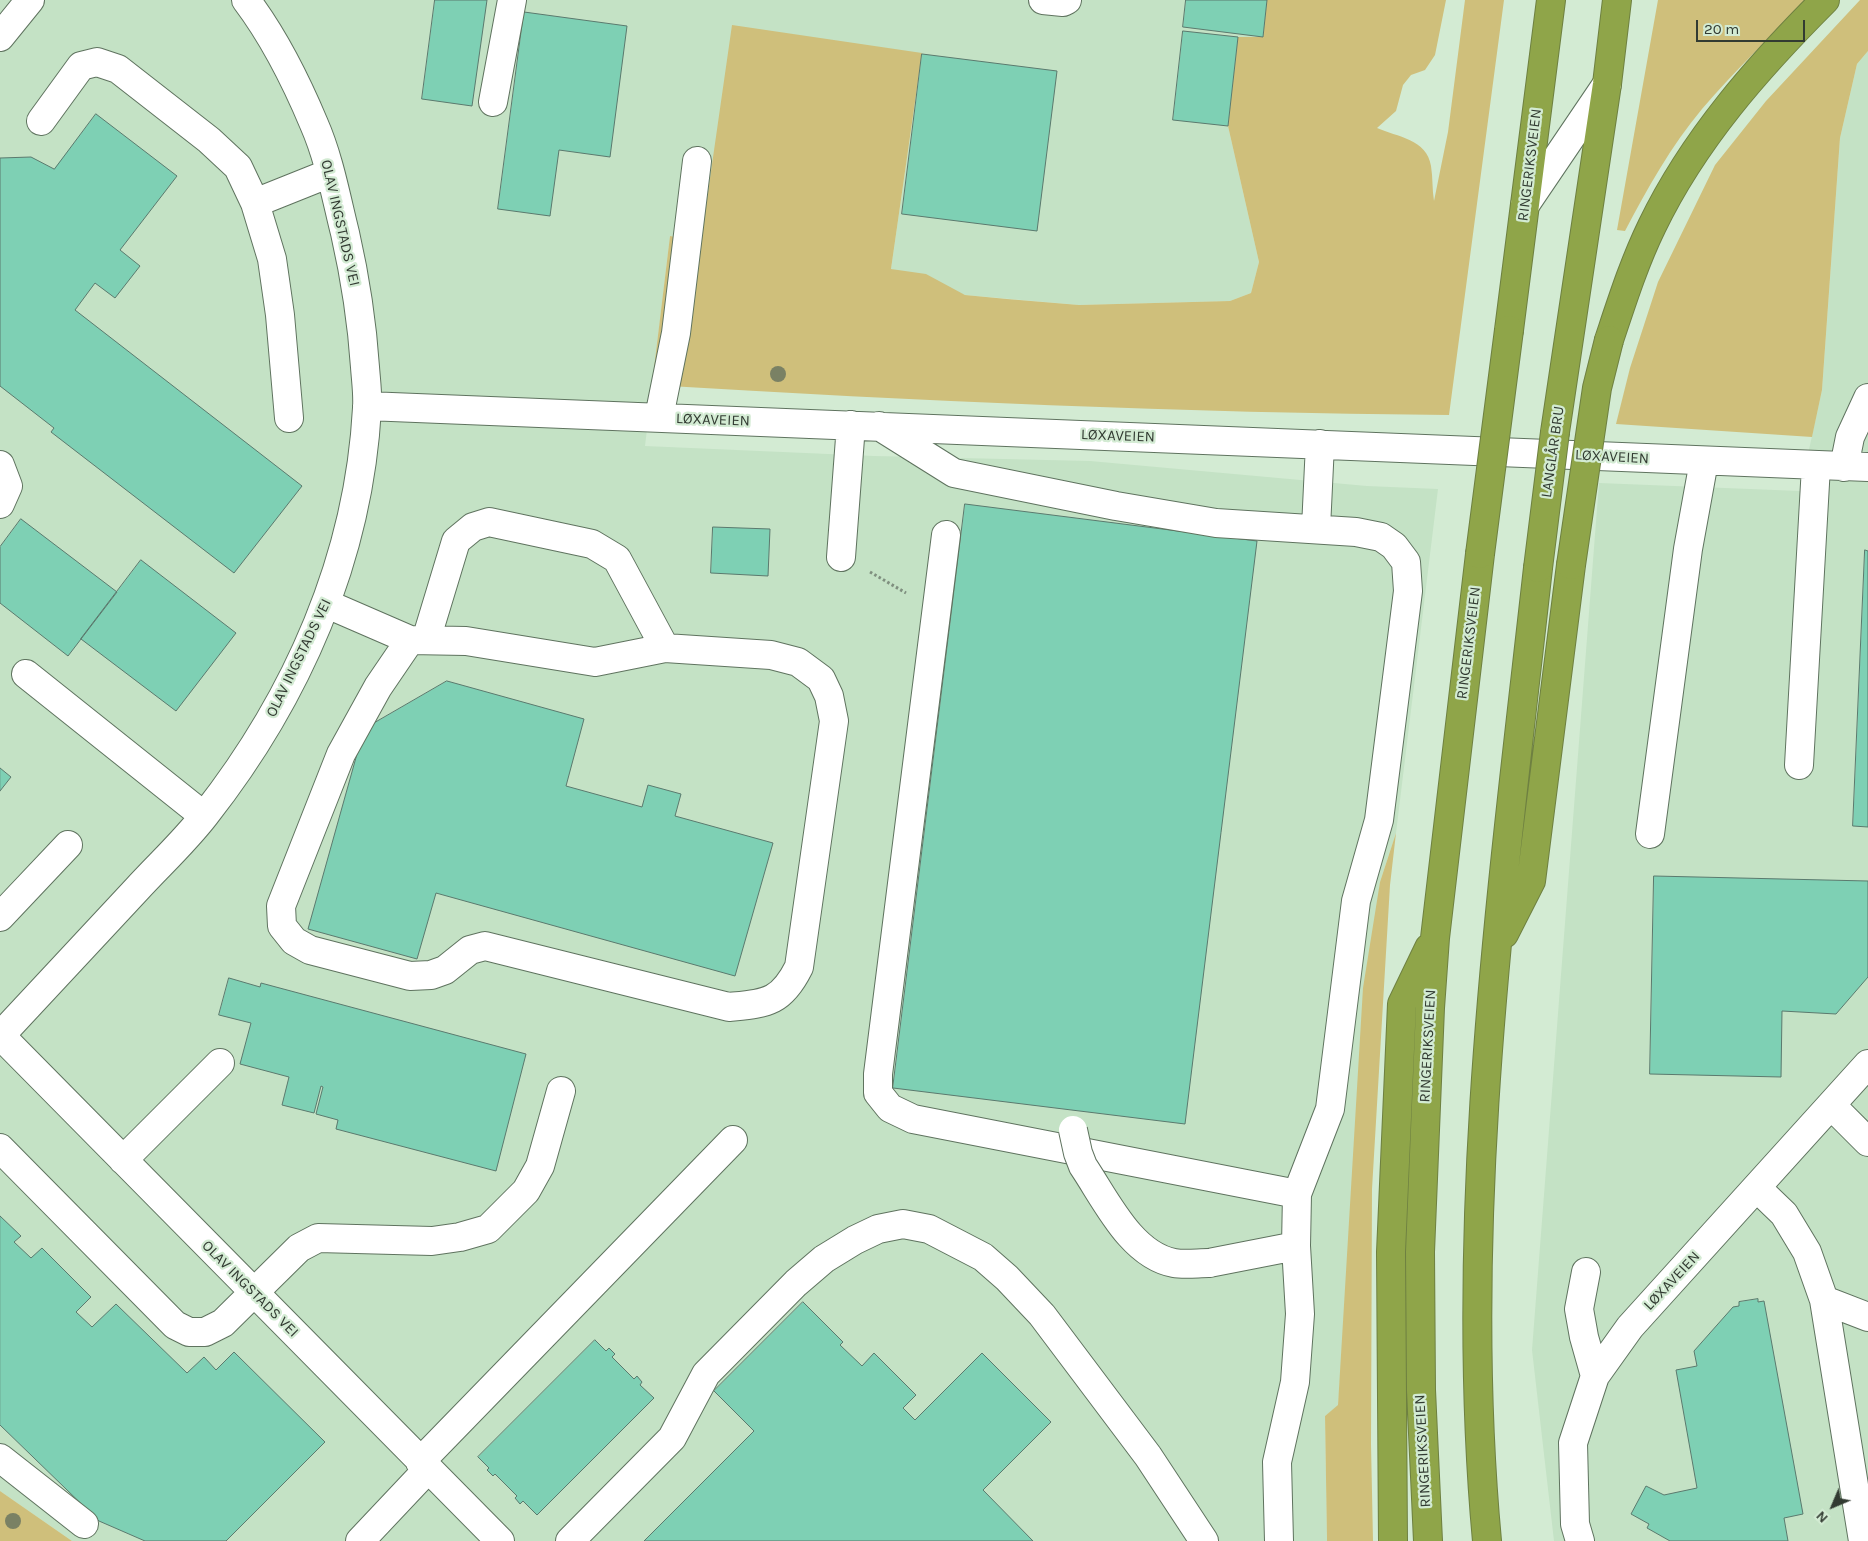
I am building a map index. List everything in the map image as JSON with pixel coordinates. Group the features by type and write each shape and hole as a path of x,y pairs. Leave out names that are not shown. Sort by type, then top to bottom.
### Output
{"highway":[{"name":"RINGERIKSVEIEN","path":"1428,1541 1420,1390 1420,1252 1423,1137 1434,938 1480,554 1552,0"},
{"name":"LANGLÅR BRU","path":"1496,949 1555,432 1607,84 1617,0"},
{"path":"1487,1541 1480,1393 1479,1260 1482,1144 1496,949 1531,881 1571,565 1597,388 1609,340 1633,270 1652,226 1683,170 1698,146 1754,76 1825,0"},
{"path":"1393,1541 1391,1252 1402,1004 1434,938"}],"street":[{"path":"0,37 30,0"},
{"name":"OLAV INGSTADS VEI","path":"246,0 261,20 315,126 330,173 352,262 363,338 367,406 360,484 346,544 327,604 288,686 249,755 204,816 0,1036 500,1541"},
{"path":"493,102 512,0"},
{"path":"1043,0 1063,2 1067,0"},
{"path":"41,121 81,66 97,62 118,69 208,140 238,167 254,203 272,259 280,315 289,418"},
{"path":"1525,205 1607,84"},
{"path":"659,417 676,333 697,161"},
{"path":"254,203 330,173"},
{"path":"1856,467 1850,437 1868,398"},
{"name":"LØXAVEIEN","path":"367,406 1856,467"},
{"path":"841,556 851,425"},
{"path":"879,426 954,473 1116,506 1216,522 1356,532 1381,537 1394,546 1406,562 1408,590 1379,820 1356,901 1330,1109 1297,1194 1296,1246 1300,1314 1295,1382 1277,1462 1280,1541"},
{"path":"1316,528 1320,444"},
{"path":"1650,834 1688,549 1704,461"},
{"path":"0,465 8,486 0,504"},
{"path":"1799,765 1816,466"},
{"path":"327,604 418,640 466,641 595,662 665,648 771,655 798,662 821,679 829,696 834,721 800,967 790,986 773,999 758,1004 728,1007 485,946 470,950 445,970 431,976 410,976 310,950 294,941 282,926 281,906 341,754 378,687 418,640 456,541 473,527 489,522 592,544 617,559 665,648"},
{"path":"946,535 878,1074 878,1093 890,1108 913,1119 1297,1194"},
{"path":"26,674 204,816"},
{"path":"0,917 68,845"},
{"path":"122,1160 220,1063"},
{"name":"LØXAVEIEN","path":"1580,1541 1575,1524 1573,1443 1595,1376 1630,1327 1868,1064"},
{"path":"0,1148 175,1325 189,1332 205,1332 223,1323 299,1248 318,1238 432,1240 460,1237 488,1229 526,1191 540,1166 561,1091"},
{"path":"1831,1106 1868,1142"},
{"path":"1073,1130 1078,1153 1084,1166 1133,1240 1150,1254 1174,1264 1209,1263 1296,1246"},
{"path":"360,1541 424,1466 733,1140"},
{"path":"1757,1188 1784,1214 1807,1252 1824,1300 1863,1541"},
{"path":"570,1541 672,1438 706,1374 796,1283 824,1260 855,1240 878,1229 903,1224 930,1229 983,1257 1019,1290 1042,1315 1079,1362 1148,1456 1197,1538"},
{"path":"1586,1272 1579,1308 1584,1337 1595,1376"},
{"path":"1824,1300 1868,1317"},
{"path":"0,1458 84,1524"}],"path":[{"path":"841,556 937,610"}],"shaded area":[{"path":"0,0 1267,0 1263,37 1239,37 1228,126 1259,262 1251,293 1230,301 1079,305 965,295 891,269 922,53 701,241 670,236 645,446 874,456 1090,461 1367,486 1438,489 1396,833 1380,882 1338,1406 1325,1416 1327,1541 72,1541 0,1491"},
{"path":"1267,0 1446,0 1435,55 1425,70 1411,75 1403,85 1396,111 1377,128 1410,140 1424,150 1431,166 1434,201 1448,132 1465,0 1504,0 1449,415 1250,412 1050,405 652,385 670,236 701,241 732,25 922,53 891,269 926,274 965,295 1007,299 1079,305 1230,301 1251,293 1259,262 1228,126 1238,37 1263,37"},
{"path":"1658,0 1808,0 1754,53 1702,109 1660,168 1625,231 1617,230"},
{"path":"1860,0 1868,0 1868,51 1857,64 1840,138 1822,390 1812,437 1616,424 1630,368 1658,282 1715,165 1766,101"},
{"path":"1868,51 1868,1541 1554,1541 1532,1350 1599,483 1800,491 1822,390 1840,138 1857,64"},
{"path":"1396,833 1390,885 1372,1189 1371,1444 1373,1541 1327,1541 1325,1416 1338,1405 1363,988 1380,882"},
{"path":"0,1491 72,1541 0,1541"}],"building":[{"path":"435,0 487,0 472,106 422,99"},
{"path":"1186,0 1267,0 1263,37 1183,27"},
{"path":"524,12 627,26 610,157 559,150 550,216 498,209"},
{"path":"1183,31 1238,37 1228,126 1173,120"},
{"path":"922,54 1057,71 1037,231 902,214"},
{"path":"96,114 177,176 120,250 140,266 115,298 95,283 75,310 302,486 234,573 51,432 54,428 0,386 0,158 31,157 54,169"},
{"path":"965,504 1257,541 1185,1124 893,1088"},
{"path":"21,519 117,592 68,656 0,603 0,547"},
{"path":"713,527 770,529 768,576 711,573"},
{"path":"1865,550 1868,551 1868,827 1853,826"},
{"path":"141,560 236,633 176,711 81,639"},
{"path":"447,681 584,719 566,786 642,807 648,785 681,794 675,816 773,843 735,976 436,893 417,959 308,929 364,729"},
{"path":"0,768 11,777 0,791"},
{"path":"1654,876 1868,881 1868,977 1836,1014 1782,1011 1781,1077 1650,1074"},
{"path":"229,978 260,987 261,983 526,1054 496,1171 336,1129 338,1120 316,1114 323,1087 321,1086 314,1113 282,1105 289,1077 240,1064 251,1023 219,1015"},
{"path":"0,1216 21,1236 14,1242 31,1258 42,1248 91,1297 76,1312 92,1327 116,1304 187,1373 204,1357 216,1370 234,1352 325,1442 226,1541 145,1541 99,1521 0,1425"},
{"path":"1758,1299 1758,1302 1764,1301 1803,1514 1784,1518 1788,1541 1670,1541 1647,1528 1649,1524 1631,1514 1646,1486 1664,1495 1697,1488 1676,1370 1697,1366 1694,1351 1733,1307 1739,1306 1739,1302"},
{"path":"803,1302 843,1342 840,1345 862,1366 874,1353 916,1395 903,1408 915,1420 982,1353 1051,1422 983,1490 1033,1541 644,1541 754,1431 714,1391"},
{"path":"595,1340 606,1351 609,1348 615,1354 612,1357 634,1379 637,1376 642,1382 640,1385 654,1398 537,1515 523,1501 520,1504 515,1498 517,1496 495,1474 493,1476 487,1470 489,1468 478,1457"}]}
